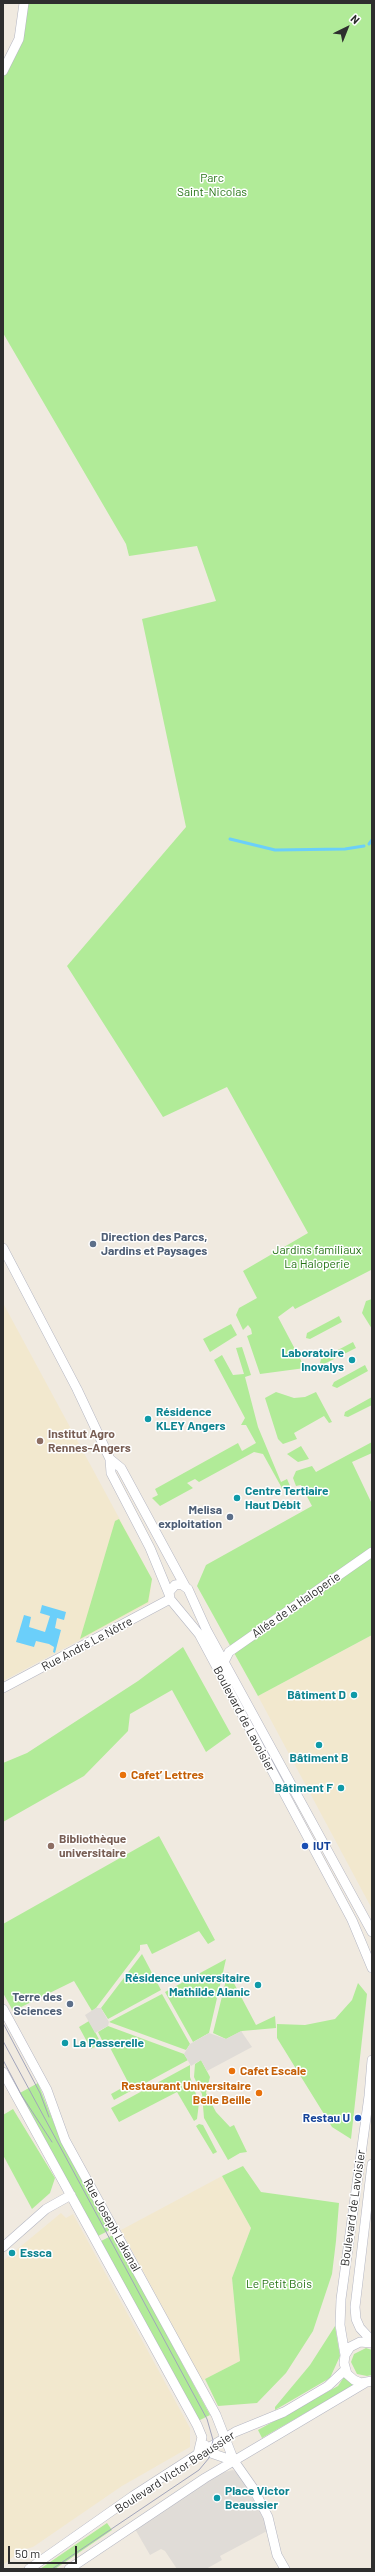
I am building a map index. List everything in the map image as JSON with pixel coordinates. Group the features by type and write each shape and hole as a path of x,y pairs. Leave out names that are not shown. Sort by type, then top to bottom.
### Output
{"street":[{"path":"3,71 19,40 24,3"},
{"name":"Boulevard de Lavoisier","path":"3,1248 77,1389 110,1459 111,1473 150,1548 171,1599 199,1634 352,1920 372,1968"},
{"name":"Boulevard de Lavoisier","path":"110,1459 121,1468 224,1662 372,1932"},
{"name":"Allée de la Haloperie","path":"224,1662 229,1652 372,1552"},
{"path":"175,1585 187,1590 185,1603 179,1605 171,1599 175,1585"},
{"name":"Rue André Le Nôtre","path":"3,1688 171,1599"},
{"name":"Rue Joseph Lakanal","path":"3,2009 47,2090 65,2140 227,2438 234,2461 253,2488 268,2517 283,2568"},
{"name":"Boulevard de Lavoisier","path":"345,2370 345,2355 340,2325 341,2298 369,2096 372,2060"},
{"name":"Rue Joseph Lakanal","path":"3,2072 202,2437 207,2449"},
{"name":"Boulevard de Lavoisier","path":"372,2164 355,2307 356,2319 360,2328 372,2342"},
{"path":"3,2248 46,2209 71,2195"},
{"path":"345,2355 355,2344 365,2341 372,2342"},
{"path":"345,2370 354,2380 369,2382"},
{"name":"Boulevard Victor Beaussier","path":"30,2569 133,2496 198,2454 227,2438 284,2412 328,2386 345,2370"},
{"name":"Boulevard Victor Beaussier","path":"69,2569 234,2461 369,2382"},
{"path":"198,2454 202,2437"},
{"path":"207,2449 211,2453 234,2461"}],"shaded area":[{"name":"Institut Agro Rennes-Angers","path":"3,1303 152,1579 149,1603 3,1681"},
{"path":"372,1635 372,1909 258,1696"},
{"path":"96,2008 101,2008 109,2022 108,2026 95,2033 85,2015"},
{"path":"241,2031 252,2047 207,2071 201,2060 191,2066 184,2054 190,2044 209,2033 226,2039"},
{"path":"222,2176 251,2228 232,2278 240,2361 202,2381 121,2230"},
{"path":"61,2213 66,2218 73,2214 190,2428 190,2447 122,2486 33,2547 22,2550 3,2565 3,2261"},
{"name":"Place Victor Beaussier","path":"233,2470 241,2476 264,2520 267,2531 220,2556 222,2560 206,2569 177,2569 165,2551 161,2549 150,2555 135,2529 221,2473"}],"green space":[{"name":"Parc Saint-Nicolas","path":"28,3 372,3 372,1272 371,1270 295,1309 293,1306 278,1317 305,1368 260,1374 247,1336 252,1334 251,1329 248,1325 243,1330 236,1315 239,1308 257,1298 243,1271 308,1233 227,1087 163,1117 67,966 186,827 142,619 216,601 197,546 129,556 126,544 3,333 3,76 14,59 25,29"},
{"path":"372,1299 372,1329 362,1313 366,1301"},
{"path":"339,1316 342,1322 310,1339 306,1338 307,1333"},
{"path":"231,1324 237,1335 210,1352 203,1339"},
{"path":"353,1342 356,1348 324,1364 320,1363 321,1359"},
{"path":"242,1347 251,1375 245,1377 258,1427 281,1482 287,1479 291,1488 283,1490 263,1454 254,1452 199,1482 195,1479 187,1483 193,1488 160,1506 152,1498 158,1495 155,1489 238,1443 242,1451 256,1443 246,1425 241,1425 245,1418 214,1360 222,1355 233,1375 244,1374 236,1348"},
{"path":"365,1365 368,1371 337,1388 332,1386 334,1382"},
{"path":"276,1392 294,1398 305,1397 316,1392 332,1422 329,1423 324,1416 294,1433 297,1439 283,1444 278,1439 265,1398"},
{"path":"372,1397 372,1405 348,1417 344,1416 345,1412"},
{"path":"372,1442 372,1453 352,1462 372,1504 372,1635 258,1696 197,1586 206,1565 312,1506 301,1485 296,1486 293,1478 296,1471 312,1466 316,1472"},
{"path":"301,1446 309,1459 298,1462 287,1454"},
{"path":"119,1519 152,1579 148,1602 80,1639 115,1521"},
{"path":"183,1647 231,1734 206,1752 172,1690 130,1714 128,1731 84,1776 3,1822 3,1763 27,1753 138,1681"},
{"path":"159,1836 215,1940 208,1944 199,1931 152,1954 147,1944 140,1945 140,1950 96,2008 92,2011 74,1981 13,2011 3,1993 3,1924"},
{"path":"142,1954 161,1990 108,2019 101,2008"},
{"path":"226,1959 209,2033 193,2042 165,1992"},
{"path":"228,1972 256,2025 275,2016 276,2028 242,2031 226,2039 213,2033"},
{"path":"358,1983 367,1994 351,2139 332,2127 277,2038 277,2024 305,2025 335,2019 352,2000"},
{"path":"162,1994 190,2044 186,2050 109,2022"},
{"path":"89,2021 101,2043 91,2049 79,2027"},
{"path":"108,2026 184,2054 188,2060 114,2100 111,2094 129,2084 106,2040 103,2042 98,2032"},
{"path":"201,2060 210,2077 206,2093 216,2112 230,2127 234,2125 247,2152 240,2153 228,2160 204,2118 202,2094 194,2077 195,2064"},
{"path":"190,2065 190,2077 199,2103 197,2119 194,2121 177,2092 119,2122 111,2108"},
{"path":"38,2083 57,2131 110,2230 98,2236 18,2094"},
{"path":"13,2109 55,2178 50,2193 32,2209 3,2155 3,2115"},
{"path":"199,2124 203,2125 217,2152 213,2154 196,2126"},
{"name":"Le Petit Bois","path":"243,2166 261,2192 339,2203 336,2241 332,2274 313,2331 286,2373 257,2403 218,2406 205,2379 240,2361 232,2278 251,2228 222,2176"},
{"path":"113,2235 210,2415 198,2421 101,2241"},
{"path":"335,2326 340,2356 330,2378 275,2410 275,2407 310,2365"},
{"path":"366,2348 372,2350 372,2375 367,2376 357,2374 351,2362 354,2354"},
{"path":"344,2377 354,2385 262,2438 258,2430 338,2386"},
{"path":"107,2523 112,2530 55,2569 40,2569"}],"water":[{"path":"42,1605 66,1612 64,1620 57,1618 55,1628 61,1630 55,1653 53,1652 54,1647 49,1644 36,1641 34,1647 16,1642 24,1615 31,1617 29,1627 45,1632 50,1616 40,1613"}],"waterway":[{"path":"230,839 275,850 345,849 364,846"},
{"path":"369,844 372,840"}],"tram line":[{"path":"3,2023 40,2093 49,2117"},
{"path":"3,2041 207,2419 213,2440 209,2458 199,2470 52,2569"},
{"path":"3,2060 22,2096 52,2142"}],"place":[{"name":"Direction des Parcs, Jardins et Paysages","path":"93,1244"},
{"name":"Laboratoire Inovalys","path":"352,1360"},
{"name":"Résidence KLEY Angers","path":"148,1419"},
{"name":"Institut Agro Rennes-Angers","path":"40,1441"},
{"name":"Centre Tertiaire Haut Débit","path":"237,1498"},
{"name":"Melisa exploitation","path":"230,1517"},
{"name":"Bâtiment D","path":"354,1695"},
{"name":"Bâtiment B","path":"319,1745"},
{"name":"Cafet’ Lettres","path":"123,1775"},
{"name":"Bâtiment F","path":"341,1788"},
{"name":"Bibliothèque universitaire","path":"51,1846"},
{"name":"IUT","path":"305,1846"},
{"name":"Résidence universitaire Mathilde Alanic","path":"258,1985"},
{"name":"Terre des Sciences","path":"70,2004"},
{"name":"La Passerelle","path":"65,2043"},
{"name":"Cafet Escale","path":"232,2071"},
{"name":"Restaurant Universitaire Belle Beille","path":"259,2093"},
{"name":"Restau U","path":"358,2118"},
{"name":"Essca","path":"12,2253"},
{"name":"Place Victor Beaussier","path":"217,2498"}],"park label":[{"name":"Jardins familiaux La Haloperie","path":"317,1257"}]}
